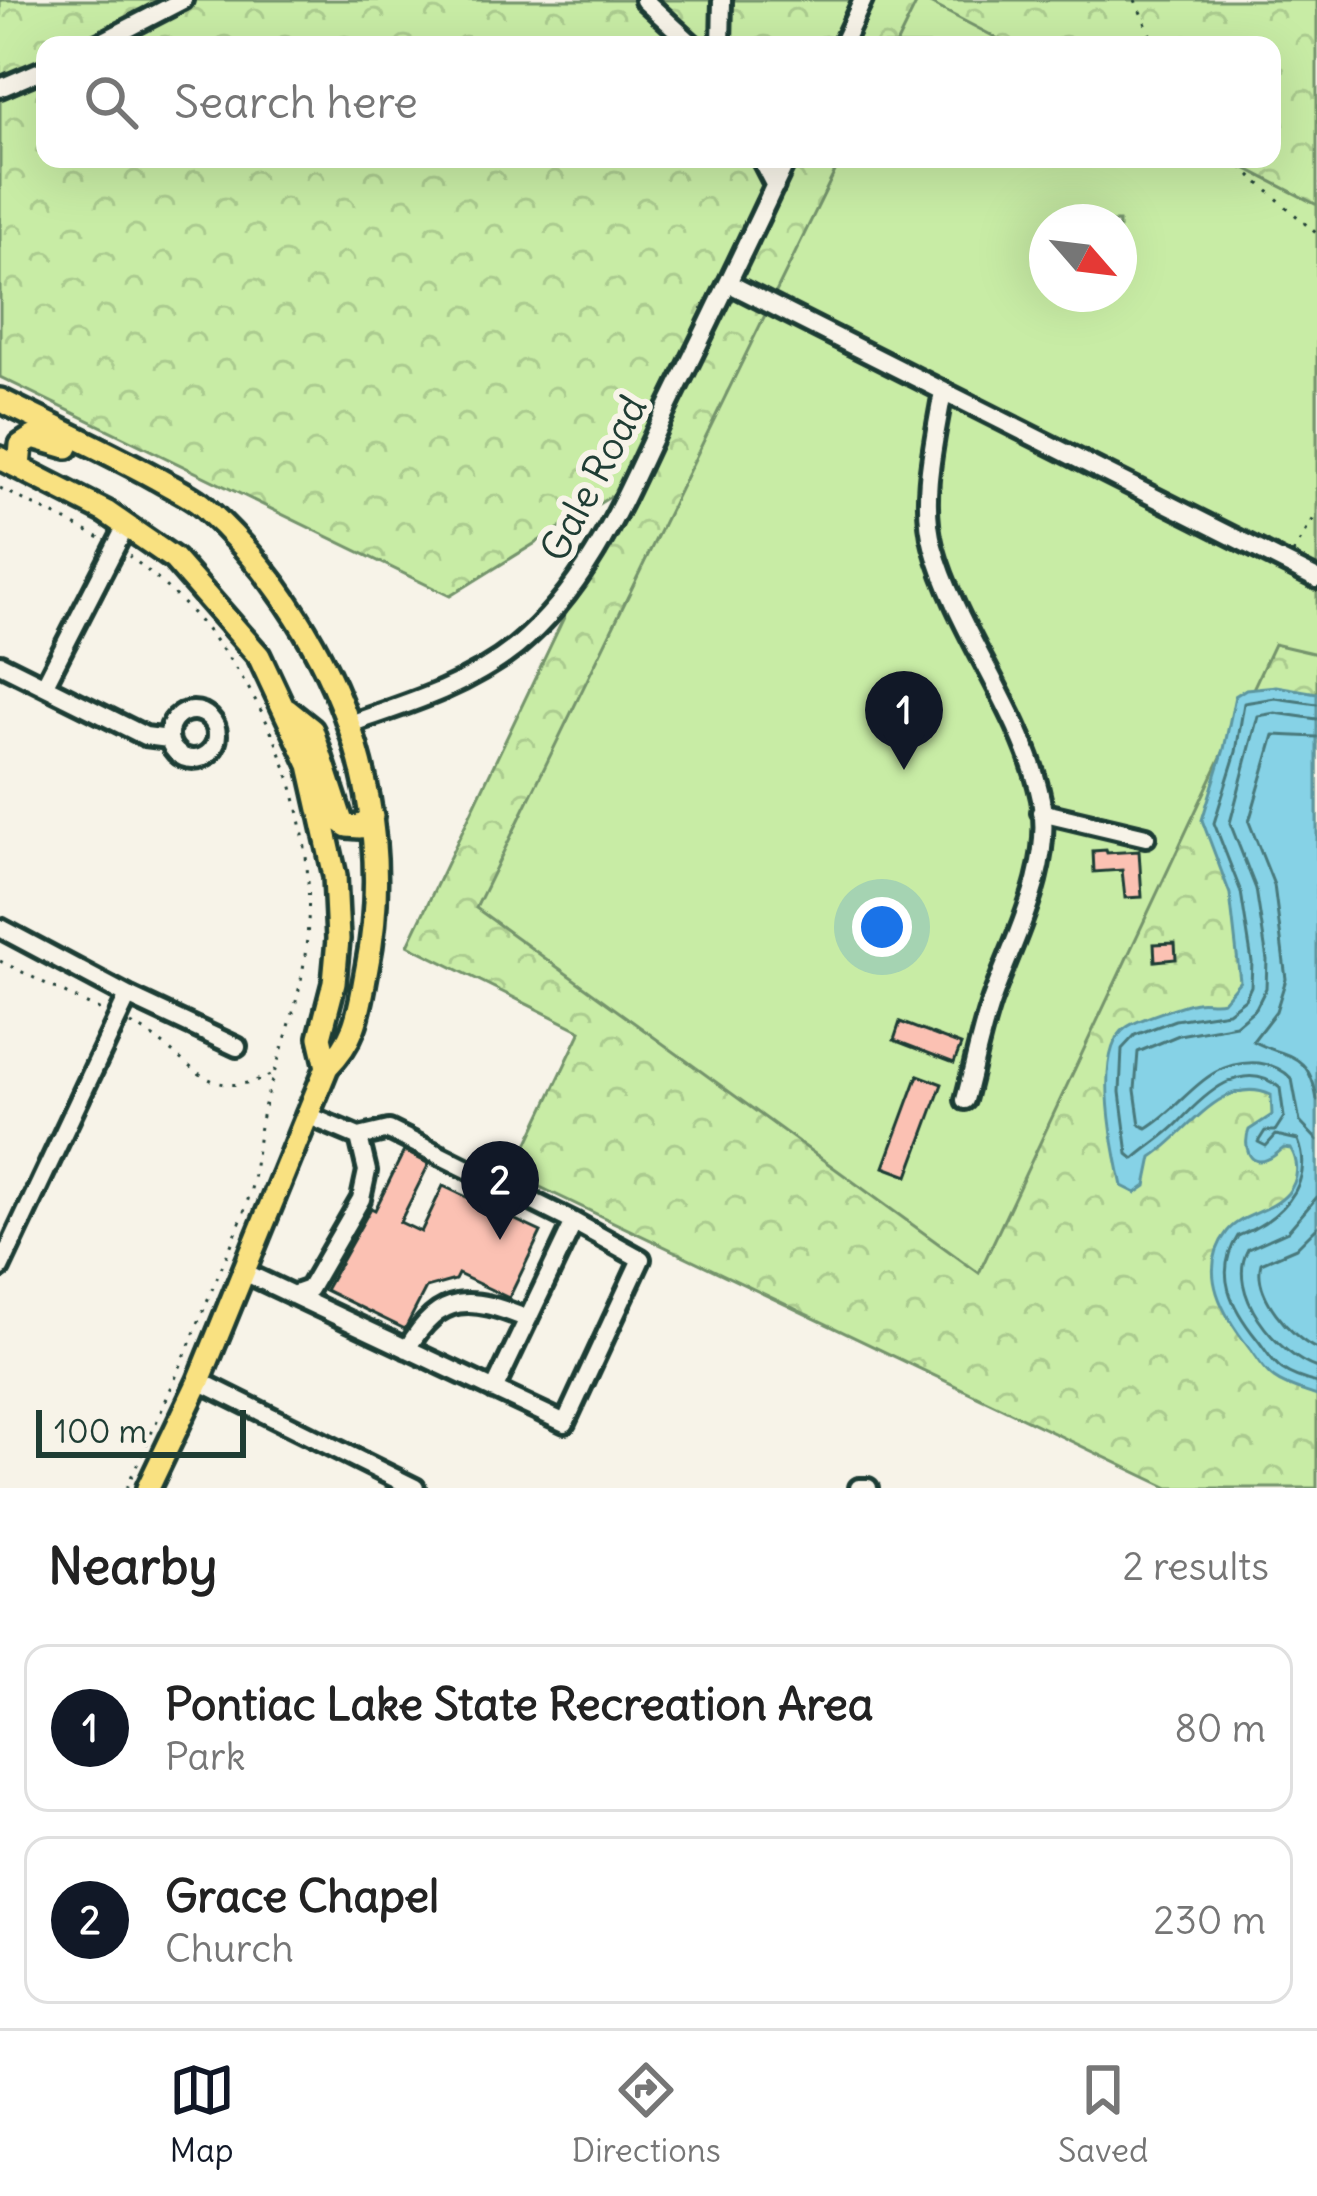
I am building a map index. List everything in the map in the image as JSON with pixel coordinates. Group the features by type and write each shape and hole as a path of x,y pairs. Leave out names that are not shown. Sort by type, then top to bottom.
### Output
{"main road":[{"path":"0,400 200,503 264,570 328,673 350,724 373,816 376,900 370,955 348,1046 327,1066 200,1381 148,1488"},
{"path":"200,503 160,495 42,437 21,446 10,463 120,536 174,559 259,656 310,765 335,876 338,948 320,1037 327,1066"},
{"path":"282,706 312,730 342,822 360,827 373,816"},
{"path":"338,948 348,956 370,955"}],"street":[{"path":"113,36 183,0"},
{"path":"644,0 683,36"},
{"path":"721,36 722,0"},
{"path":"846,36 863,0"},
{"path":"0,88 36,73"},
{"path":"766,168 775,185"},
{"name":"Gale Road","path":"350,724 474,676 516,646 568,596 605,536 784,168"},
{"path":"728,284 1317,580"},
{"path":"943,391 929,484 932,543 1041,801 1041,854 965,1100"},
{"path":"44,686 120,536"},
{"path":"0,664 145,736 169,739"},
{"path":"1041,812 1146,837"},
{"path":"0,928 237,1047"},
{"path":"0,1268 128,996"},
{"path":"244,1272 565,1423 641,1258 389,1130 358,1137 308,1115"},
{"path":"292,1295 310,1289 361,1199 367,1172 358,1137"},
{"path":"494,1390 574,1222"},
{"path":"407,1349 420,1326 438,1309 459,1302 489,1304 527,1319"},
{"path":"200,1381 416,1488"}],"path":[{"path":"1135,0 1151,36"},
{"path":"1242,168 1317,234"},
{"path":"0,488 120,536 185,603 254,693 291,779 304,842 309,903 301,980 257,1136 248,1199 126,1488"},
{"path":"1286,565 1317,513"},
{"path":"0,961 158,1038 200,1076 241,1087 274,1073"}],"green space":[{"path":"0,0 1317,0 1317,1488 1169,1488 513,1174 581,1031 408,945 626,487 450,596 0,377"},
{"path":"918,0 924,0 993,36 900,36"},
{"path":"837,168 1245,168 1317,205 1317,654 1274,644 979,1273 476,908"}],"water":[{"path":"1276,686 1317,693 1317,1396 1284,1384 1264,1368 1223,1308 1214,1278 1218,1247 1227,1232 1281,1200 1296,1177 1291,1149 1261,1161 1247,1148 1249,1130 1272,1115 1271,1095 1237,1092 1207,1109 1152,1157 1146,1186 1136,1193 1122,1186 1108,1102 1110,1057 1116,1039 1127,1027 1190,1003 1223,1001 1240,981 1230,894 1202,820 1235,696 1246,689"}],"building":[{"path":"1093,851 1139,851 1142,897 1125,898 1122,870 1094,872"},
{"path":"1175,943 1176,959 1155,961 1154,944"},
{"path":"900,1022 961,1045 954,1063 894,1040"},
{"path":"918,1075 942,1084 908,1176 884,1167"},
{"path":"404,1151 429,1164 400,1222 421,1232 443,1186 541,1232 509,1298 458,1274 455,1280 426,1288 405,1329 325,1290 371,1208 375,1210"}],"place":[{"name":"Pontiac Lake State Recreation Area","path":"904,770"},
{"name":"Grace Chapel","path":"500,1240"}]}
